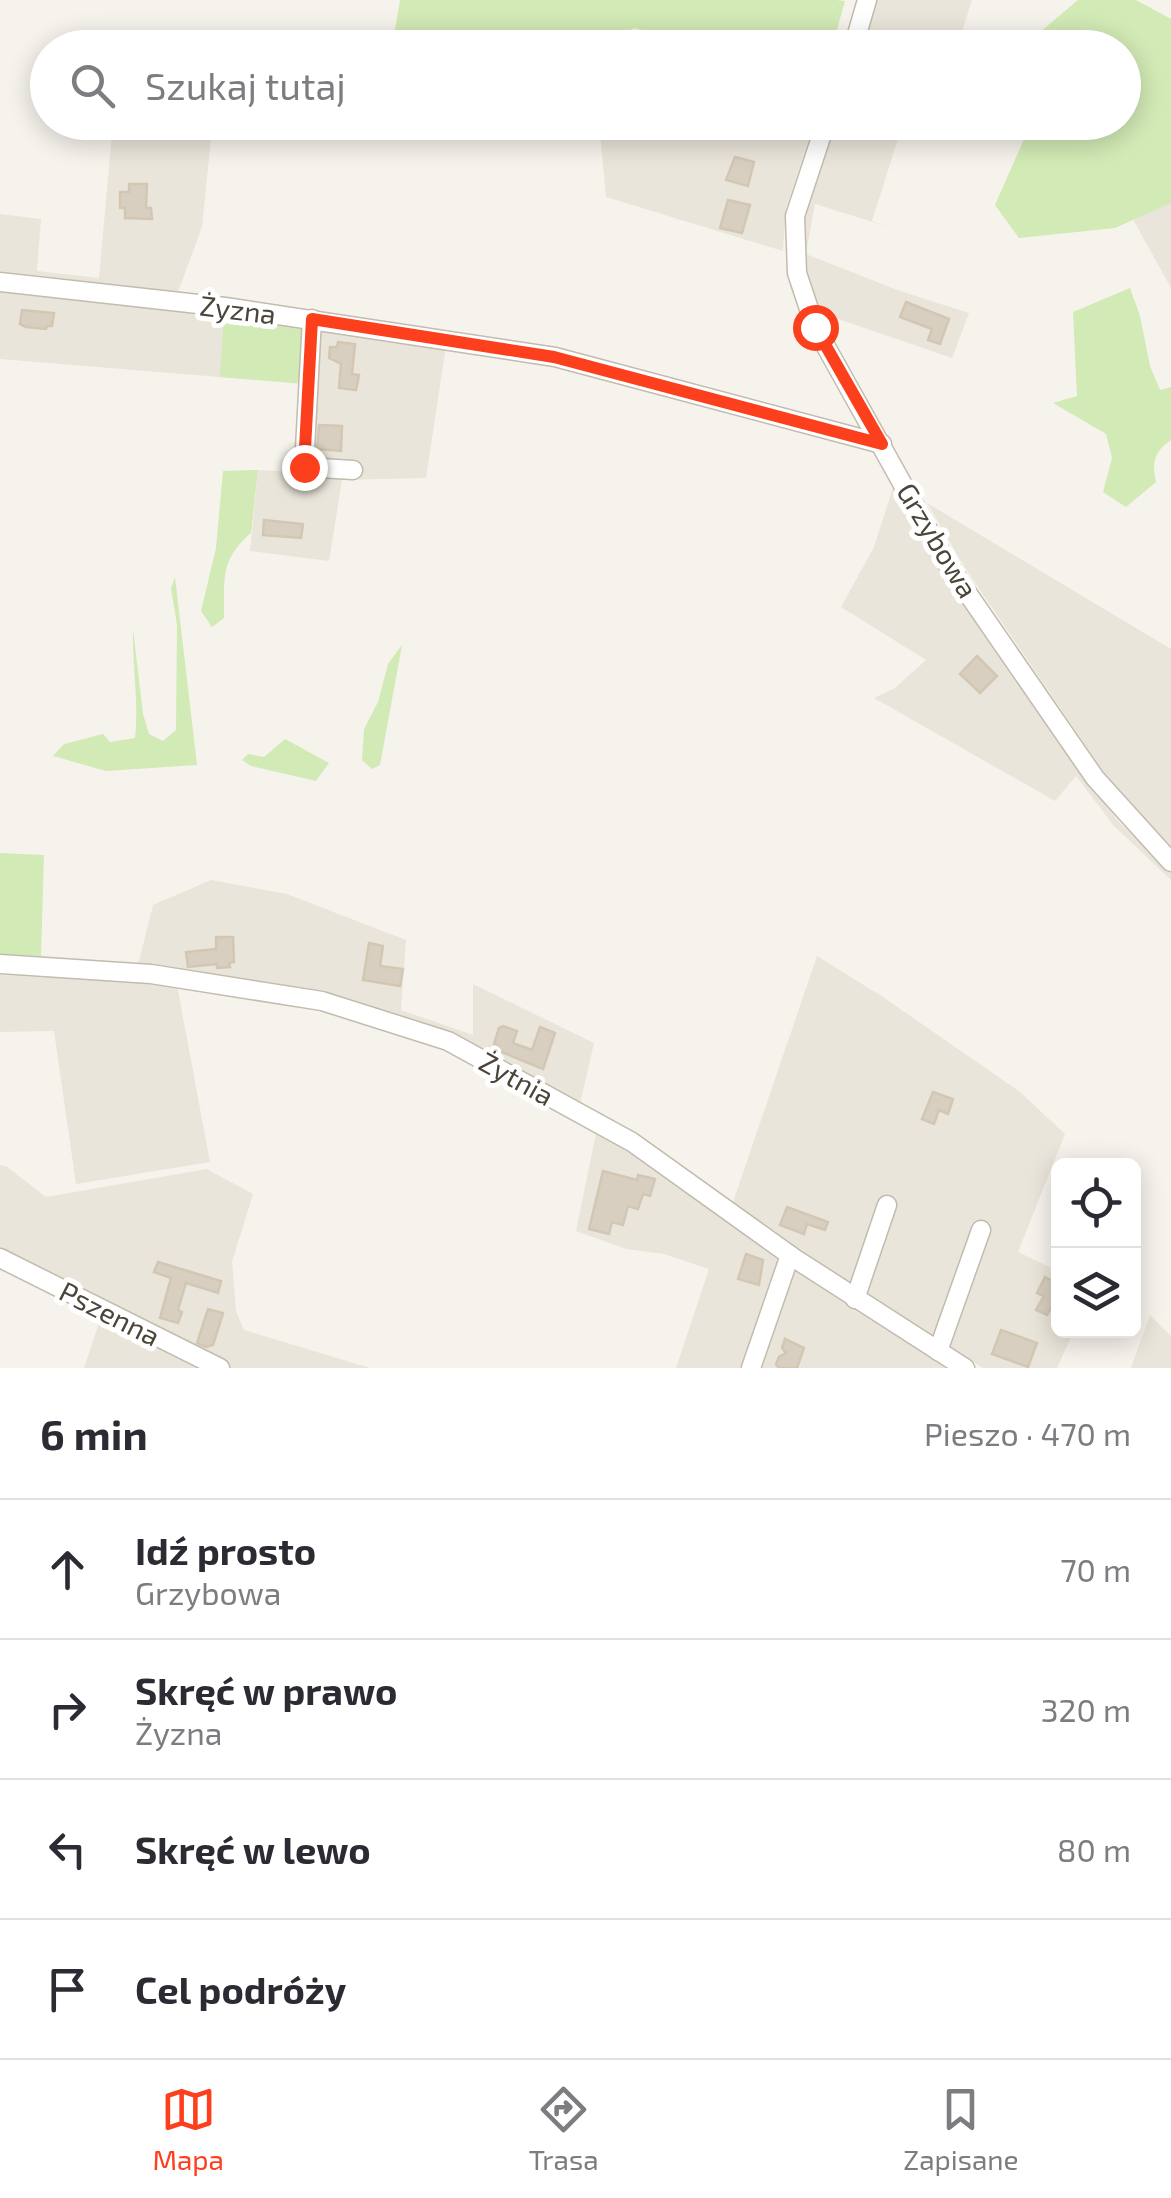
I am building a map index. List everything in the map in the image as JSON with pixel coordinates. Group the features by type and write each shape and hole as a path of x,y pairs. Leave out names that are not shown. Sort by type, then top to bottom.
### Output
{"street":[{"path":"858,30 867,0"},
{"name":"Grzybowa","path":"820,140 795,216 797,273 815,327 958,580 1095,778 1171,862"},
{"name":"Żyzna","path":"0,282 312,319 554,357 882,444"},
{"path":"312,319 304,467 353,470"},
{"name":"Żytnia","path":"0,964 151,974 322,1001 448,1041 632,1142 790,1255 965,1368"},
{"path":"855,1298 887,1204"},
{"path":"938,1350 981,1230"},
{"path":"751,1368 790,1255"},
{"name":"Pszenna","path":"0,1258 220,1368"}],"shaded area":[{"path":"876,0 972,0 962,30 865,30"},
{"path":"111,140 211,140 202,227 178,292 0,271 0,214 41,219 37,271 99,278"},
{"path":"601,140 808,140 786,208 783,251 606,197"},
{"path":"827,140 898,140 872,221 902,231 815,204 806,254 969,313 952,358 818,312 803,267 806,204"},
{"path":"1171,157 1171,288 1118,192"},
{"path":"0,290 303,323 446,346 426,478 342,480 329,561 250,551 258,470 298,472 305,384 0,359"},
{"path":"894,484 1092,787 1119,822 1171,873 1171,880 1114,826 1076,776 1055,801 874,698 895,688 926,660 841,607 874,547"},
{"path":"927,503 1171,649 1171,846 1107,777 963,565"},
{"path":"211,880 287,894 406,940 401,1010 473,1035 473,984 594,1043 580,1104 461,1037 325,993 138,965 153,905"},
{"path":"817,956 1020,1092 1065,1134 1055,1158 1051,1158 1051,1169 1018,1252 1051,1268 1051,1338 1071,1338 1057,1368 983,1368 945,1344 987,1225 980,1220 936,1339 815,1263 733,1202"},
{"path":"0,975 177,985 210,1162 76,1184 54,1031 0,1032"},
{"path":"596,1133 627,1150 781,1261 746,1368 676,1368 709,1269 664,1254 626,1249 576,1231"},
{"path":"0,1165 46,1197 207,1169 253,1194 232,1262 236,1311 244,1330 370,1368 84,1368 100,1320 128,1327 0,1251"},
{"path":"792,1269 849,1306 948,1368 756,1368"},
{"path":"1150,1315 1171,1336 1171,1368 1131,1368"}],"green space":[{"path":"400,0 845,1 837,30 395,30"},
{"path":"1078,0 1136,0 1171,19 1171,203 1115,228 1019,238 995,205 1024,140 1141,140 1141,30 1042,30"},
{"path":"1130,288 1150,366 1160,390 1171,387 1171,440 1156,458 1156,482 1126,507 1103,492 1112,458 1106,434 1053,403 1077,396 1073,312"},
{"path":"224,314 303,323 305,384 220,377"},
{"path":"258,470 251,533 233,552 226,571 224,618 212,627 201,611 216,548 223,471"},
{"path":"175,577 197,765 106,771 53,756 64,744 103,734 110,742 135,738 133,629 149,734 163,741 176,730 177,625 171,588"},
{"path":"402,645 380,765 372,769 362,760 364,729 378,702 388,664"},
{"path":"285,739 329,763 316,781 251,766 242,760 248,754 264,757"},
{"path":"0,853 44,855 41,956 0,954"}],"building":[{"path":"735,157 754,162 748,186 726,180"},
{"path":"129,184 147,184 146,208 151,208 152,219 125,218 125,208 120,208 120,192 129,192"},
{"path":"728,200 750,205 742,233 720,228"},
{"path":"906,302 949,319 940,344 928,340 932,329 900,317"},
{"path":"22,310 54,313 52,326 46,329 20,324"},
{"path":"338,342 355,344 352,374 359,375 356,390 339,388 341,364 329,358 330,347 337,347"},
{"path":"319,425 342,426 341,451 317,449"},
{"path":"264,520 303,524 301,538 263,535"},
{"path":"977,656 997,676 980,693 960,674"},
{"path":"216,937 233,937 234,962 229,963 230,967 188,967 186,952 216,949"},
{"path":"369,943 383,946 380,966 403,969 400,986 363,980"},
{"path":"503,1026 517,1031 513,1043 532,1050 540,1027 555,1033 543,1069 497,1050 494,1044"},
{"path":"933,1092 953,1099 948,1114 939,1110 934,1124 922,1119"},
{"path":"603,1171 637,1180 638,1175 655,1179 650,1196 643,1194 638,1209 628,1206 623,1225 612,1222 609,1234 589,1229"},
{"path":"787,1207 828,1222 825,1230 807,1224 804,1234 780,1225"},
{"path":"746,1254 763,1260 759,1285 738,1279"},
{"path":"158,1262 221,1281 218,1293 186,1283 178,1323 160,1318 171,1278 154,1272"},
{"path":"1045,1277 1051,1280 1051,1308 1047,1315 1036,1310 1044,1296 1037,1293"},
{"path":"208,1309 223,1313 213,1345 206,1347 197,1343"},
{"path":"1001,1330 1037,1343 1028,1367 992,1354"},
{"path":"785,1339 804,1348 797,1368 779,1368 776,1364 786,1353 782,1348"}],"route":[{"path":"304,467 312,319 554,357 882,444 815,327"}]}
